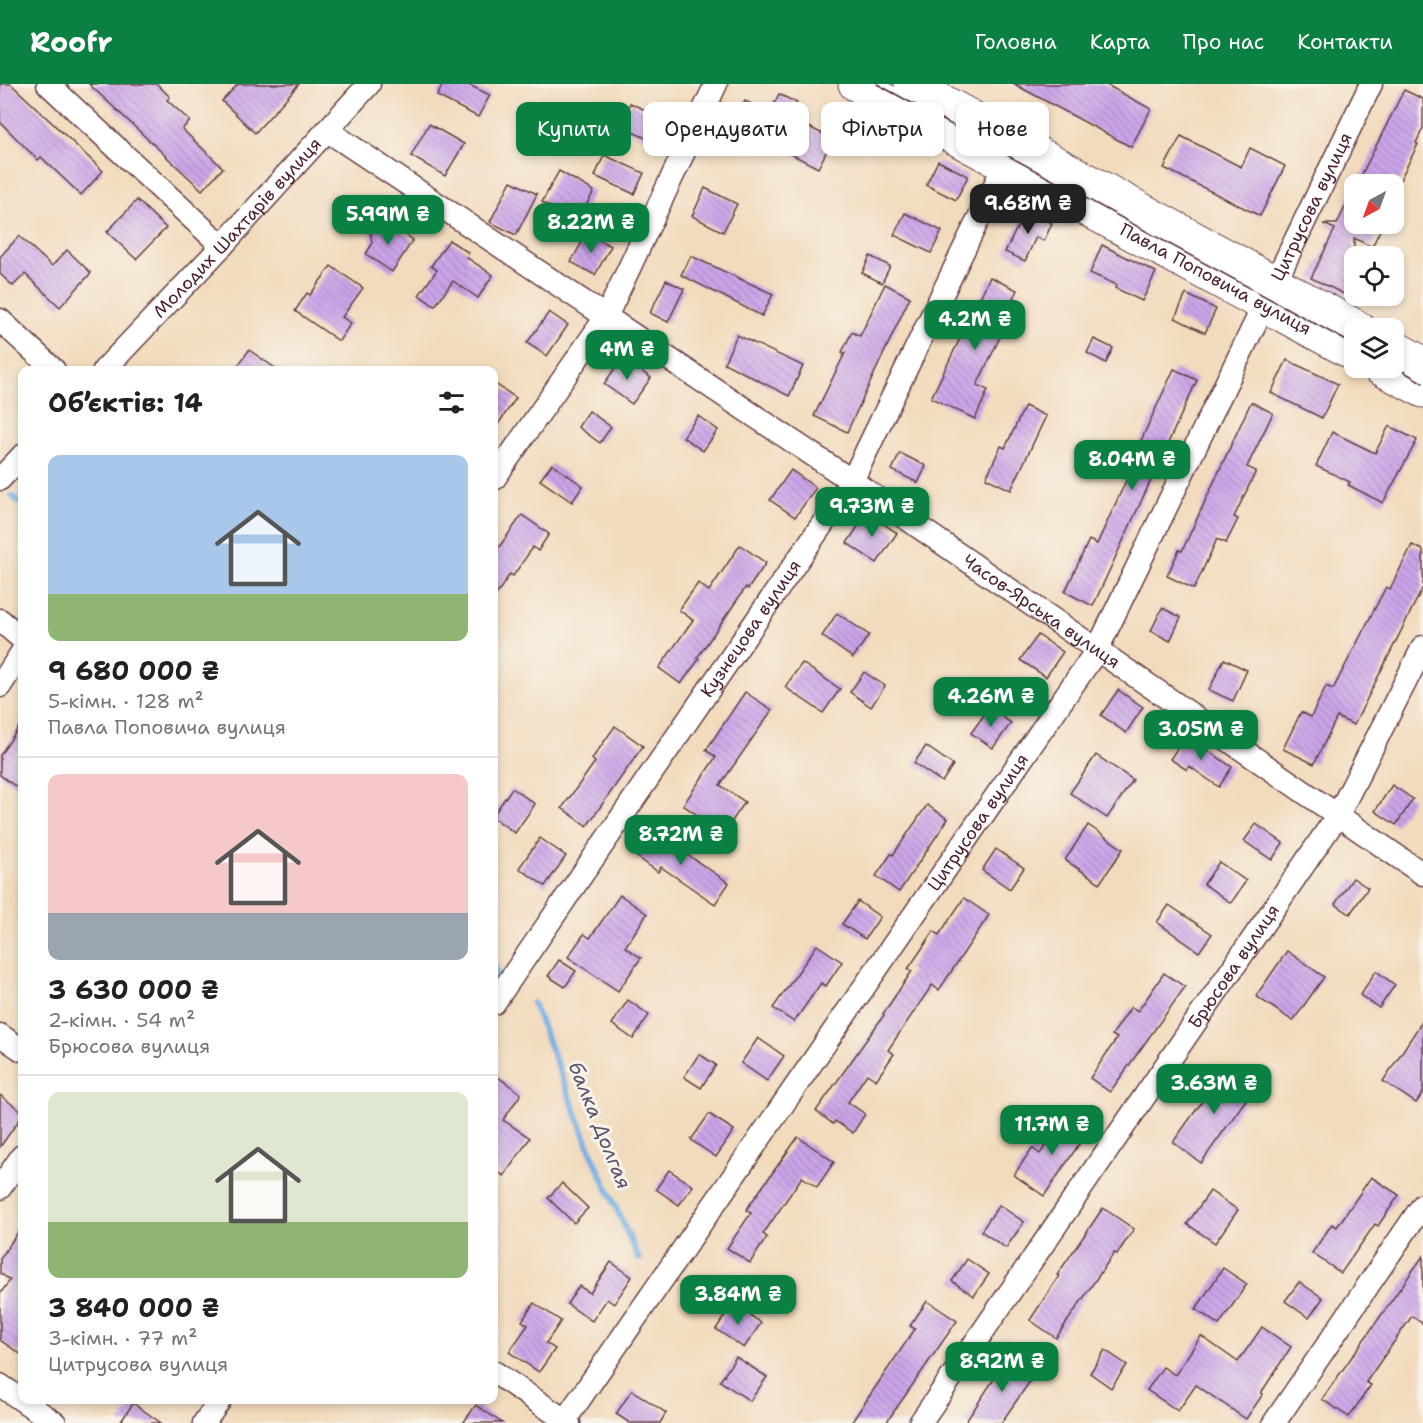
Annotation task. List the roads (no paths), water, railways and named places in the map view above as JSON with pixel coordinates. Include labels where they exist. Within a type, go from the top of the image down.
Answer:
[{"type":"main road","name":"Павла Поповича вулиця","points":[[855,84],[1004,166],[1269,294],[1344,322]]},
{"type":"main road","name":"Павла Поповича вулиця","points":[[911,84],[1269,294],[1344,347]]},
{"type":"main road","points":[[1404,353],[1423,363]]},
{"type":"main road","points":[[1398,378],[1423,391]]},
{"type":"street","points":[[48,84],[222,246]]},
{"type":"street","name":"Молодих Шахтарів вулиця","points":[[108,366],[222,246],[369,84]]},
{"type":"street","points":[[498,473],[606,317],[716,84]]},
{"type":"street","name":"Цитрусова вулиця","points":[[566,1422],[1097,650],[1371,84]]},
{"type":"street","name":"Часов-Ярська вулиця","points":[[327,131],[852,481],[1423,874]]},
{"type":"street","name":"Кузнецова вулиця","points":[[498,997],[852,481],[1004,166]]},
{"type":"street","points":[[0,320],[50,366]]},
{"type":"street","points":[[0,479],[18,460]]},
{"type":"street","points":[[0,620],[18,636]]},
{"type":"street","name":"Брюсова вулиця","points":[[920,1423],[1338,816],[1423,647]]},
{"type":"street","points":[[0,686],[18,658]]},
{"type":"street","points":[[0,1035],[18,1047]]},
{"type":"street","points":[[0,1188],[18,1162]]},
{"type":"street","points":[[1274,1423],[1423,1206]]},
{"type":"street","points":[[498,1375],[566,1422]]},
{"type":"street","points":[[0,1385],[18,1397]]},
{"type":"street","points":[[28,1404],[55,1423]]},
{"type":"street","points":[[204,1423],[217,1404]]},
{"type":"waterway","points":[[12,496],[18,501]]},
{"type":"waterway","points":[[498,974],[500,979]]},
{"type":"waterway","name":"балка Долгая","points":[[533,1003],[592,1154],[639,1259]]},
{"type":"tram line","points":[[877,84],[1344,340]]},
{"type":"tram line","points":[[1404,372],[1423,383]]}]
